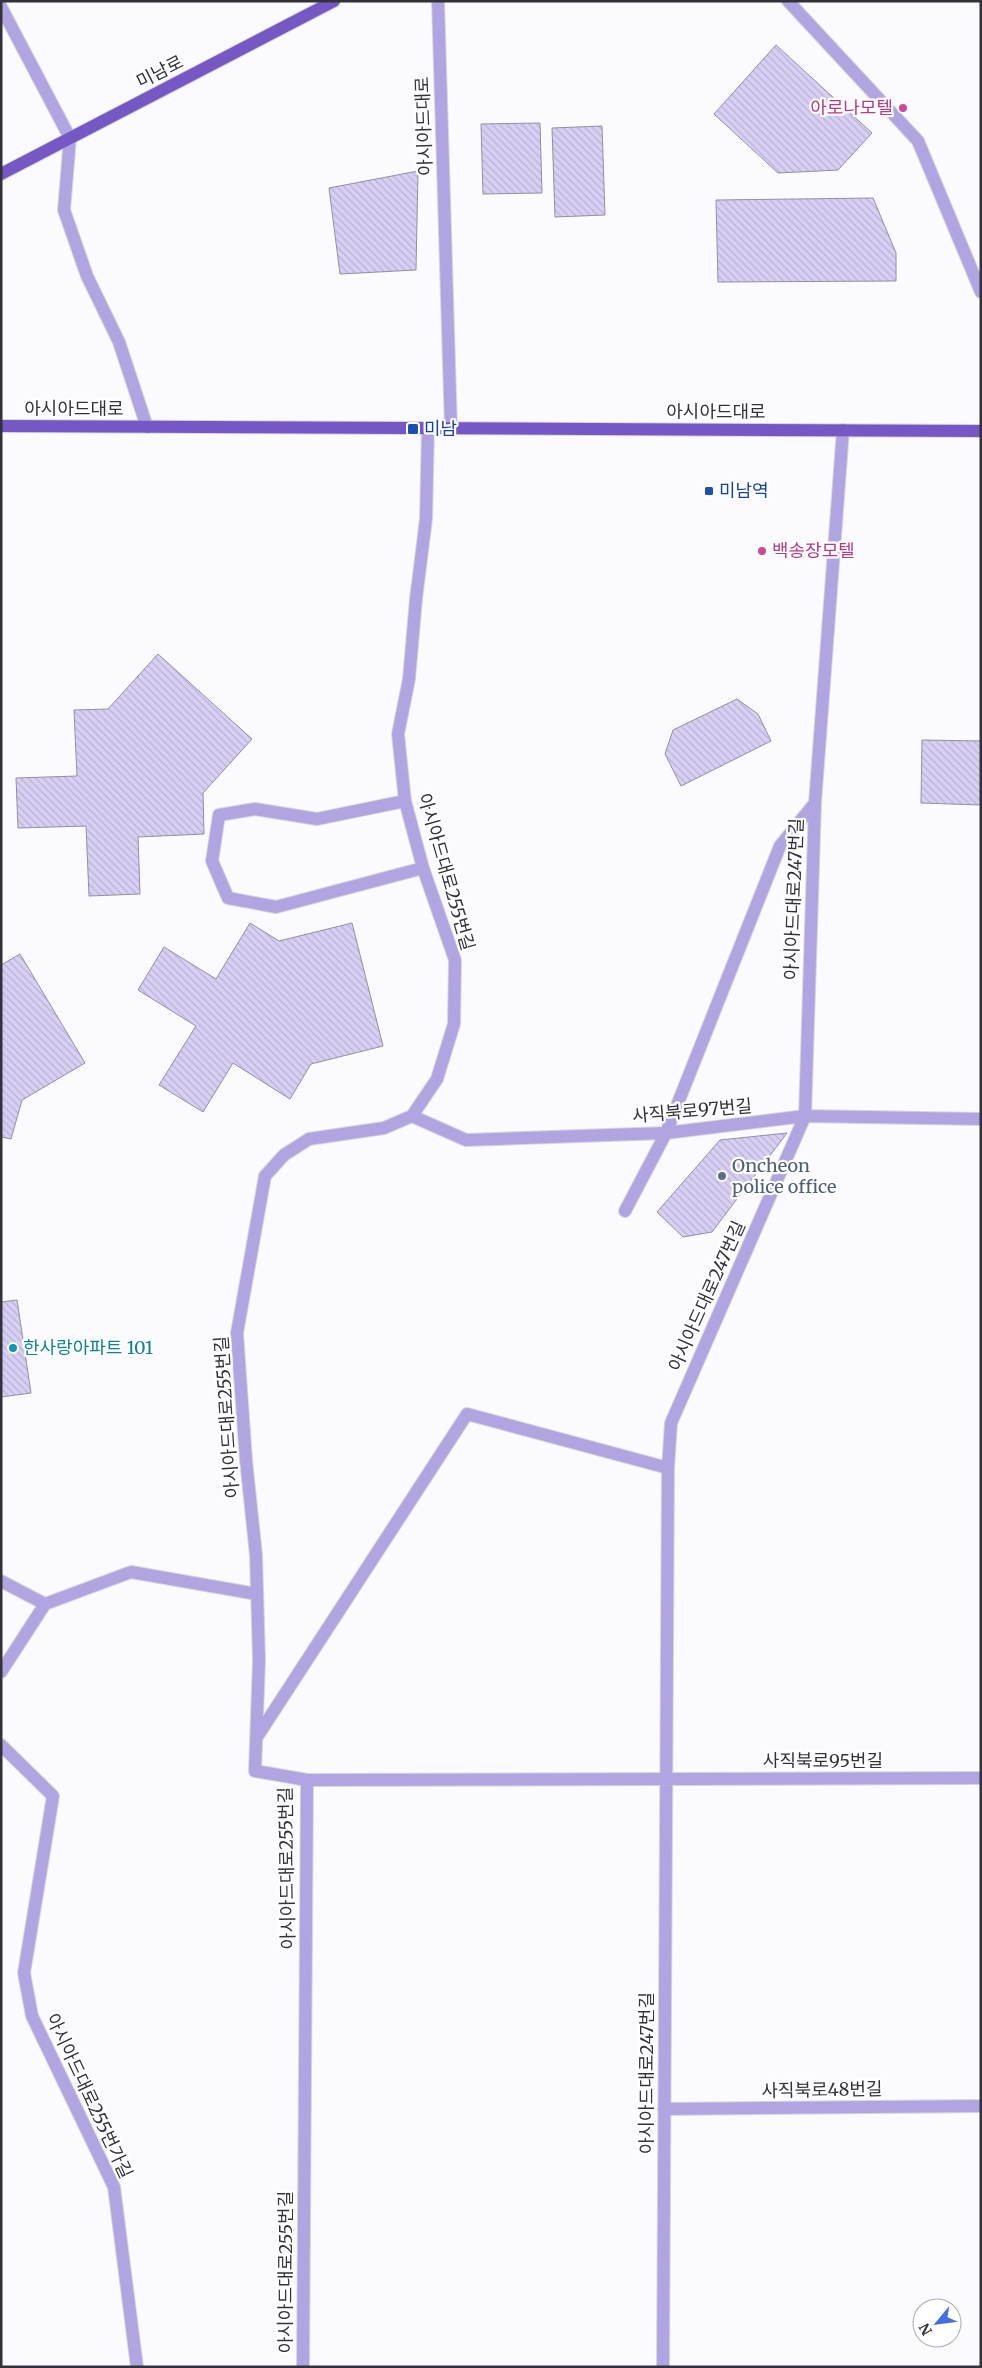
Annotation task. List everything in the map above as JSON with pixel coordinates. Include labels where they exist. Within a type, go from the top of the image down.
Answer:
[{"type":"main road","name":"미남로","points":[[1,174],[334,1]]},
{"type":"main road","name":"아시아드대로","points":[[1,426],[981,431]]},
{"type":"street","name":"아시아드대로","points":[[438,1],[451,429]]},
{"type":"street","points":[[788,1],[918,141],[981,292]]},
{"type":"street","points":[[1,6],[70,138]]},
{"type":"street","name":"아시아드대로","points":[[70,138],[64,210],[87,276],[119,342],[147,427]]},
{"type":"street","name":"아시아드대로255번길","points":[[303,2367],[307,1780],[256,1771],[256,1555],[246,1460],[237,1333],[265,1176],[284,1155],[309,1139],[384,1128],[412,1116],[437,1079],[454,1024],[455,960],[423,868],[405,801],[398,734],[409,679],[426,519],[428,428]]},
{"type":"street","name":"아시아드대로247번길","points":[[663,2367],[668,1468],[671,1423],[805,1116],[815,802],[843,430]]},
{"type":"street","points":[[405,801],[317,819],[255,809],[219,815],[212,861],[228,898],[276,908],[423,868]]},
{"type":"street","name":"아시아드대로247번길","points":[[625,1211],[666,1133],[780,846],[815,802]]},
{"type":"street","name":"사직북로97번길","points":[[412,1116],[466,1140],[666,1133],[805,1116],[981,1118]]},
{"type":"street","points":[[257,1737],[467,1414],[668,1468]]},
{"type":"street","points":[[1,1672],[45,1604],[131,1572],[257,1594]]},
{"type":"street","points":[[1,1581],[45,1604]]},
{"type":"street","name":"아시아드대로255번가길","points":[[1,1745],[53,1796],[24,1973],[32,2016],[114,2187],[137,2367]]},
{"type":"street","name":"사직북로95번길","points":[[666,1779],[981,1778]]},
{"type":"street","points":[[307,1780],[666,1779]]},
{"type":"street","name":"사직북로48번길","points":[[664,2109],[981,2106]]},
{"type":"building","points":[[776,45],[872,133],[838,170],[778,173],[714,114]]},
{"type":"building","points":[[540,123],[542,193],[483,194],[481,124]]},
{"type":"building","points":[[602,126],[605,215],[555,217],[552,128]]},
{"type":"building","points":[[418,171],[416,270],[340,274],[329,188]]},
{"type":"building","points":[[873,198],[896,253],[896,281],[718,282],[716,200]]},
{"type":"building","points":[[158,654],[252,739],[203,793],[204,834],[138,837],[140,894],[89,896],[86,826],[18,828],[16,778],[77,776],[74,710],[108,709]]},
{"type":"building","points":[[737,699],[758,714],[771,741],[681,786],[665,754],[673,730]]},
{"type":"building","points":[[922,740],[981,741],[981,805],[921,803]]},
{"type":"building","points":[[250,923],[279,941],[352,923],[383,1046],[311,1064],[290,1099],[233,1063],[203,1112],[159,1085],[196,1026],[138,990],[164,947],[216,979]]},
{"type":"building","points":[[20,954],[85,1063],[22,1100],[11,1139],[1,1137],[1,965]]},
{"type":"building","name":"Oncheon police office","points":[[787,1133],[712,1232],[683,1237],[657,1212],[720,1140]]},
{"type":"building","name":"한사랑아파트 101","points":[[17,1300],[31,1393],[1,1397],[1,1302]]},
{"type":"place","name":"아로나모텔","points":[[903,108]]},
{"type":"place","name":"미남","points":[[413,429]]},
{"type":"place","name":"미남역","points":[[709,491]]},
{"type":"place","name":"백송장모텔","points":[[762,551]]},
{"type":"place","name":"Oncheon police office","points":[[722,1176]]},
{"type":"place","name":"한사랑아파트 101","points":[[13,1348]]}]
